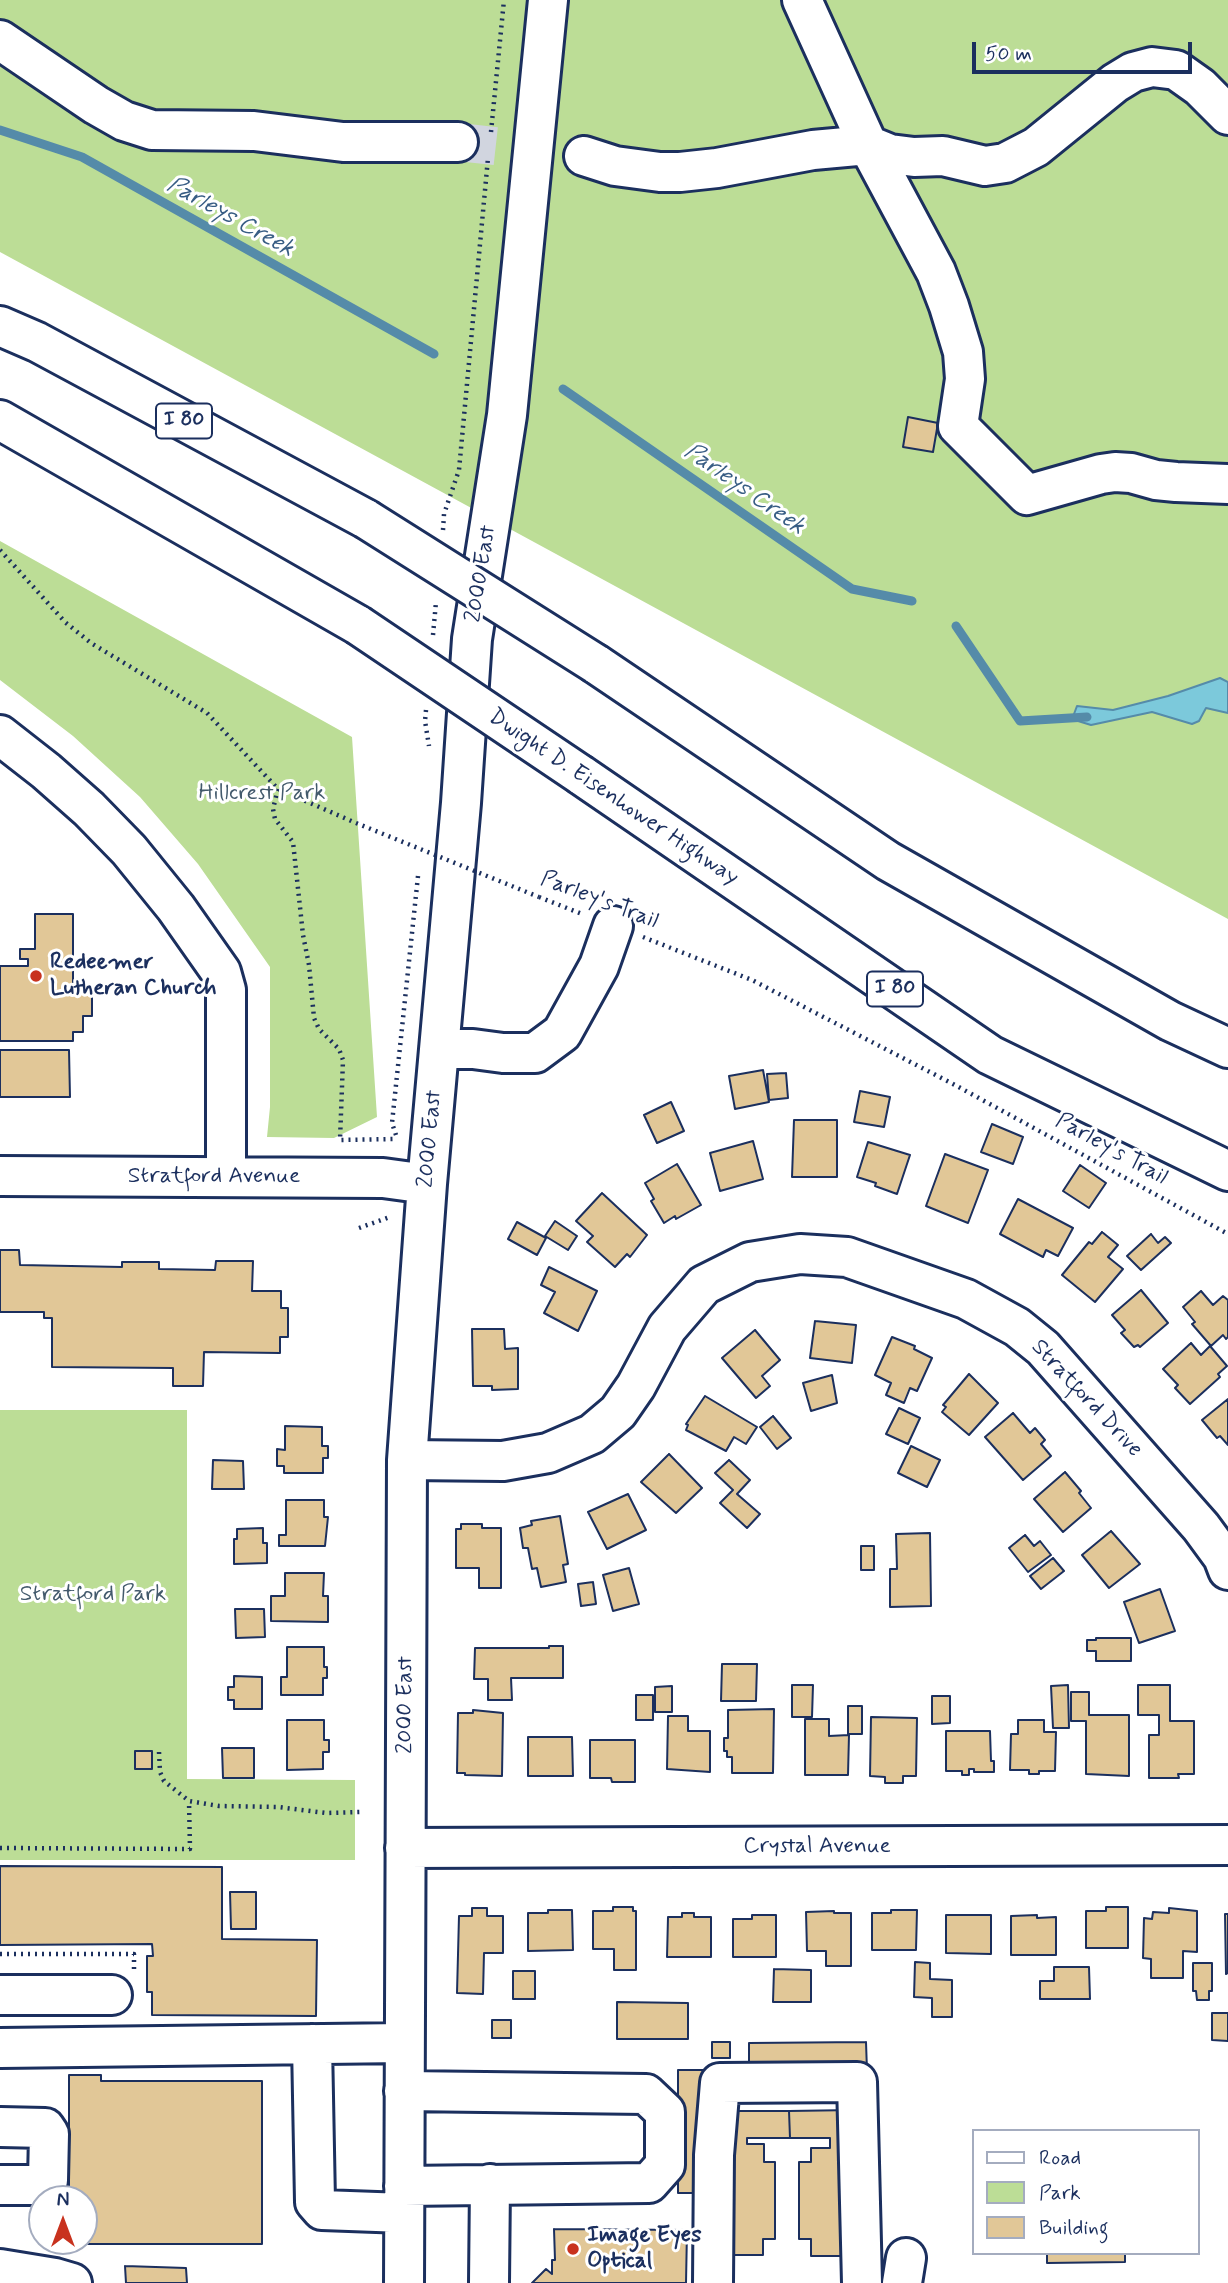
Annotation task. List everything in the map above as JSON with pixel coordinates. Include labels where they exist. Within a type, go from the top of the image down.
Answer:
[{"type":"main road","name":"2000 East","points":[[404,2283],[407,1460],[427,1184],[461,803],[471,639],[507,415],[548,0]]},
{"type":"main road","points":[[802,0],[868,145],[936,272],[963,352],[965,379],[958,426],[1027,495],[1115,472],[1131,472],[1156,480],[1228,484]]},
{"type":"main road","points":[[0,40],[96,105],[124,121],[152,130],[254,131],[343,142],[458,142]]},
{"type":"main road","points":[[584,156],[615,166],[680,172],[813,150],[868,145],[890,154],[943,156],[985,166],[1005,163],[1035,147],[1115,83],[1133,72],[1152,66],[1176,70],[1200,87],[1228,115]]},
{"type":"main road","name":"I 80","points":[[0,326],[49,349],[366,519],[596,664],[888,861],[1170,1021],[1228,1048]]},
{"type":"main road","name":"Dwight D. Eisenhower Highway","points":[[0,420],[358,625],[990,1055],[1228,1171]]},
{"type":"main road","points":[[0,735],[55,778],[129,850],[176,908],[220,972],[226,990],[226,1177]]},
{"type":"main road","points":[[439,1049],[535,1053],[562,1033],[599,966],[613,926]]},
{"type":"main road","name":"Stratford Avenue","points":[[0,1176],[383,1178],[427,1184]]},
{"type":"main road","name":"Stratford Drive","points":[[407,1460],[503,1461],[548,1453],[592,1434],[618,1412],[636,1386],[667,1328],[704,1285],[750,1262],[800,1254],[847,1257],[967,1299],[1017,1327],[1043,1348],[1201,1527],[1223,1557],[1228,1570]]},
{"type":"main road","name":"Crystal Avenue","points":[[405,1848],[1228,1845]]},
{"type":"main road","points":[[0,1995],[113,1996]]},
{"type":"main road","points":[[0,2048],[404,2043]]},
{"type":"main road","points":[[312,2044],[315,2202],[322,2210],[491,2184],[649,2183],[665,2165],[665,2112],[646,2094],[404,2091]]},
{"type":"main road","points":[[713,2283],[714,2155],[720,2083],[857,2082],[862,2283]]},
{"type":"main road","points":[[0,2127],[45,2128],[49,2134],[48,2180],[44,2185],[0,2185]]},
{"type":"main road","points":[[489,2283],[491,2184]]},
{"type":"main road","points":[[0,2269],[55,2277],[72,2283]]},
{"type":"path","name":"Parley's Trail","points":[[0,550],[65,622],[91,643],[207,713],[278,789],[539,897],[752,980],[955,1085],[1228,1234]]},
{"type":"path","points":[[278,789],[272,809],[275,820],[293,842],[314,1018],[318,1029],[339,1049],[343,1060],[340,1140],[397,1139]]},
{"type":"path","points":[[359,1228],[390,1219]]},
{"type":"path","points":[[159,1752],[160,1772],[164,1781],[189,1801],[219,1806],[278,1807],[326,1813],[361,1812]]},
{"type":"path","points":[[0,1848],[190,1849],[189,1801]]},
{"type":"green space","points":[[0,0],[1228,0],[1228,919],[0,252]]},
{"type":"green space","name":"Hillcrest Park","points":[[0,541],[352,737],[377,1117],[334,1138],[267,1137],[270,1107],[270,967],[198,864],[140,797],[73,736],[0,680]]},
{"type":"green space","name":"Stratford Park","points":[[0,1410],[187,1410],[187,1779],[355,1780],[355,1860],[0,1860]]},
{"type":"water","points":[[1220,678],[1228,682],[1228,713],[1206,708],[1199,721],[1192,724],[1152,712],[1091,725],[1078,721],[1074,714],[1077,706],[1113,710],[1168,696]]},
{"type":"building","points":[[908,417],[938,423],[933,452],[903,447]]},
{"type":"building","name":"Redeemer Lutheran Church","points":[[35,914],[73,914],[73,986],[92,986],[92,1016],[83,1016],[83,1032],[73,1032],[73,1041],[0,1041],[0,966],[28,966],[28,959],[20,959],[20,949],[35,949]]},
{"type":"building","points":[[0,1050],[69,1050],[70,1097],[0,1097]]},
{"type":"building","points":[[763,1070],[769,1102],[735,1109],[729,1076]]},
{"type":"building","points":[[786,1073],[788,1098],[769,1100],[767,1074]]},
{"type":"building","points":[[860,1091],[890,1097],[884,1127],[854,1122]]},
{"type":"building","points":[[671,1102],[684,1131],[657,1143],[644,1115]]},
{"type":"building","points":[[794,1120],[837,1120],[837,1177],[792,1177]]},
{"type":"building","points":[[992,1124],[1023,1137],[1013,1164],[981,1152]]},
{"type":"building","points":[[753,1141],[763,1179],[720,1191],[710,1153]]},
{"type":"building","points":[[868,1142],[910,1155],[897,1194],[857,1177]]},
{"type":"building","points":[[945,1154],[988,1170],[968,1223],[926,1206]]},
{"type":"building","points":[[677,1164],[701,1205],[664,1223],[651,1201],[654,1199],[645,1183]]},
{"type":"building","points":[[1080,1165],[1106,1183],[1089,1208],[1063,1191]]},
{"type":"building","points":[[602,1193],[647,1235],[630,1257],[627,1254],[615,1267],[587,1242],[593,1236],[576,1221]]},
{"type":"building","points":[[1018,1199],[1073,1228],[1058,1256],[1046,1250],[1043,1257],[1000,1234]]},
{"type":"building","points":[[555,1221],[577,1236],[568,1250],[545,1236]]},
{"type":"building","points":[[517,1222],[546,1238],[537,1255],[508,1239]]},
{"type":"building","points":[[1102,1232],[1118,1245],[1108,1257],[1123,1269],[1095,1302],[1062,1275],[1089,1242],[1092,1244]]},
{"type":"building","points":[[1151,1234],[1158,1243],[1165,1237],[1171,1243],[1141,1270],[1127,1256]]},
{"type":"building","points":[[0,1250],[19,1250],[20,1265],[122,1267],[122,1262],[159,1262],[159,1269],[215,1270],[216,1261],[253,1261],[252,1291],[281,1291],[281,1308],[288,1308],[288,1337],[280,1337],[280,1353],[204,1352],[203,1386],[173,1386],[173,1368],[52,1367],[52,1318],[44,1318],[44,1312],[0,1312]]},
{"type":"building","points":[[549,1267],[597,1291],[578,1331],[544,1313],[555,1292],[541,1285]]},
{"type":"building","points":[[1141,1290],[1168,1323],[1140,1347],[1134,1347],[1121,1333],[1125,1330],[1112,1315]]},
{"type":"building","points":[[1201,1291],[1213,1305],[1223,1296],[1228,1300],[1228,1337],[1226,1339],[1223,1335],[1211,1346],[1192,1324],[1195,1322],[1183,1307]]},
{"type":"building","points":[[815,1321],[856,1325],[852,1363],[810,1358]]},
{"type":"building","points":[[472,1329],[504,1329],[505,1349],[518,1348],[518,1389],[492,1390],[492,1386],[473,1386]]},
{"type":"building","points":[[755,1330],[780,1360],[762,1376],[770,1386],[756,1398],[722,1358]]},
{"type":"building","points":[[892,1337],[915,1346],[914,1349],[932,1358],[917,1391],[910,1388],[904,1403],[886,1395],[891,1383],[875,1375]]},
{"type":"building","points":[[1191,1343],[1201,1355],[1210,1346],[1227,1366],[1218,1374],[1220,1377],[1190,1404],[1175,1388],[1178,1385],[1163,1369]]},
{"type":"building","points":[[969,1374],[998,1403],[969,1435],[942,1412],[946,1407],[943,1405]]},
{"type":"building","points":[[832,1375],[837,1403],[811,1411],[803,1383]]},
{"type":"building","points":[[705,1396],[757,1427],[746,1444],[734,1437],[726,1451],[686,1430],[686,1424]]},
{"type":"building","points":[[1228,1399],[1228,1445],[1220,1436],[1217,1438],[1202,1420]]},
{"type":"building","points":[[899,1408],[920,1418],[908,1444],[886,1434]]},
{"type":"building","points":[[1013,1413],[1030,1433],[1035,1428],[1045,1440],[1041,1444],[1051,1456],[1023,1480],[985,1437]]},
{"type":"building","points":[[773,1416],[791,1438],[777,1449],[760,1427]]},
{"type":"building","points":[[285,1426],[322,1427],[322,1446],[328,1446],[328,1458],[323,1458],[323,1473],[284,1473],[284,1466],[277,1466],[277,1449],[285,1450]]},
{"type":"building","points":[[911,1446],[940,1460],[927,1487],[898,1473]]},
{"type":"building","points":[[669,1454],[702,1488],[676,1513],[641,1482]]},
{"type":"building","points":[[213,1460],[243,1461],[244,1489],[212,1489]]},
{"type":"building","points":[[729,1460],[750,1480],[737,1494],[760,1514],[747,1528],[720,1503],[733,1490],[715,1473]]},
{"type":"building","points":[[1065,1472],[1091,1508],[1063,1532],[1034,1499]]},
{"type":"building","points":[[628,1494],[646,1530],[607,1549],[588,1512]]},
{"type":"building","points":[[286,1500],[324,1500],[324,1517],[328,1517],[325,1546],[279,1546],[279,1535],[286,1535]]},
{"type":"building","points":[[560,1516],[568,1564],[563,1565],[566,1582],[541,1587],[537,1568],[532,1569],[528,1548],[523,1548],[520,1528],[532,1525],[531,1521]]},
{"type":"building","points":[[461,1524],[501,1528],[501,1588],[479,1588],[479,1568],[456,1568],[456,1529],[461,1529]]},
{"type":"building","points":[[263,1528],[263,1543],[267,1543],[267,1563],[234,1564],[234,1539],[237,1539],[237,1529]]},
{"type":"building","points":[[1111,1531],[1140,1564],[1109,1588],[1082,1555]]},
{"type":"building","points":[[930,1533],[931,1606],[890,1607],[890,1569],[897,1569],[896,1534]]},
{"type":"building","points":[[1025,1535],[1034,1546],[1040,1541],[1051,1555],[1028,1572],[1009,1548]]},
{"type":"building","points":[[861,1546],[874,1546],[874,1570],[861,1570]]},
{"type":"building","points":[[1053,1558],[1064,1571],[1041,1589],[1030,1576]]},
{"type":"building","points":[[629,1568],[639,1604],[613,1611],[603,1575]]},
{"type":"building","points":[[285,1573],[324,1573],[323,1596],[328,1596],[328,1622],[271,1621],[271,1596],[285,1596]]},
{"type":"building","points":[[593,1582],[596,1604],[581,1606],[578,1584]]},
{"type":"building","points":[[1160,1589],[1175,1631],[1139,1643],[1124,1602]]},
{"type":"building","points":[[235,1609],[264,1609],[265,1637],[236,1638]]},
{"type":"building","points":[[1131,1638],[1131,1661],[1096,1661],[1096,1651],[1087,1651],[1087,1640]]},
{"type":"building","points":[[563,1646],[563,1678],[511,1678],[512,1700],[488,1700],[488,1679],[474,1679],[475,1648]]},
{"type":"building","points":[[287,1647],[324,1647],[327,1678],[323,1678],[323,1695],[281,1695],[281,1677],[287,1677]]},
{"type":"building","points":[[722,1664],[757,1664],[756,1701],[721,1701]]},
{"type":"building","points":[[234,1676],[262,1677],[262,1709],[234,1709],[234,1700],[228,1700],[228,1687],[234,1687]]},
{"type":"building","points":[[792,1685],[813,1685],[812,1717],[792,1717]]},
{"type":"building","points":[[1068,1685],[1069,1728],[1053,1728],[1051,1686]]},
{"type":"building","points":[[1138,1685],[1170,1685],[1170,1721],[1194,1721],[1194,1774],[1178,1774],[1179,1778],[1149,1778],[1149,1735],[1159,1735],[1159,1715],[1138,1715]]},
{"type":"building","points":[[672,1686],[672,1712],[655,1712],[655,1687]]},
{"type":"building","points":[[1071,1692],[1089,1692],[1089,1715],[1129,1715],[1129,1776],[1086,1774],[1086,1721],[1071,1721]]},
{"type":"building","points":[[636,1695],[653,1695],[653,1720],[636,1720]]},
{"type":"building","points":[[932,1696],[950,1696],[950,1723],[932,1724]]},
{"type":"building","points":[[848,1706],[862,1706],[862,1734],[848,1734]]},
{"type":"building","points":[[774,1709],[773,1773],[732,1773],[732,1757],[727,1757],[727,1751],[724,1751],[724,1738],[728,1738],[728,1710]]},
{"type":"building","points":[[473,1710],[503,1713],[502,1776],[457,1773],[458,1713],[473,1713]]},
{"type":"building","points":[[668,1716],[688,1716],[688,1731],[710,1731],[710,1772],[667,1769]]},
{"type":"building","points":[[871,1717],[917,1718],[916,1776],[903,1776],[903,1783],[885,1783],[885,1777],[870,1776]]},
{"type":"building","points":[[805,1719],[829,1719],[829,1736],[849,1735],[848,1775],[805,1775]]},
{"type":"building","points":[[287,1720],[324,1720],[324,1740],[329,1740],[329,1752],[323,1752],[323,1769],[287,1770]]},
{"type":"building","points":[[1018,1720],[1044,1720],[1044,1732],[1056,1732],[1055,1771],[1029,1774],[1029,1770],[1010,1770],[1011,1734],[1018,1734]]},
{"type":"building","points":[[946,1731],[990,1731],[994,1772],[974,1772],[974,1769],[969,1769],[969,1775],[962,1775],[962,1771],[946,1771]]},
{"type":"building","points":[[528,1737],[572,1737],[573,1776],[528,1776]]},
{"type":"building","points":[[590,1740],[635,1740],[635,1782],[590,1778]]},
{"type":"building","points":[[222,1748],[254,1748],[254,1778],[223,1778]]},
{"type":"building","points":[[135,1751],[152,1751],[152,1769],[135,1769]]},
{"type":"building","points":[[0,1866],[222,1867],[222,1939],[317,1940],[316,2016],[152,2015],[152,1992],[147,1992],[147,1956],[153,1956],[152,1944],[0,1945]]},
{"type":"building","points":[[230,1892],[256,1892],[256,1929],[231,1929]]},
{"type":"building","points":[[613,1907],[633,1907],[633,1911],[636,1911],[636,1970],[614,1970],[614,1949],[593,1949],[593,1911],[613,1911]]},
{"type":"building","points":[[1106,1907],[1128,1907],[1128,1948],[1086,1948],[1086,1911],[1106,1911]]},
{"type":"building","points":[[472,1908],[487,1908],[487,1916],[503,1916],[503,1953],[484,1953],[483,1994],[457,1993],[459,1916],[472,1916]]},
{"type":"building","points":[[1169,1908],[1197,1911],[1197,1952],[1183,1951],[1183,1978],[1151,1978],[1151,1959],[1143,1958],[1144,1918],[1152,1919],[1153,1912],[1169,1913]]},
{"type":"building","points":[[548,1910],[572,1910],[573,1950],[528,1951],[528,1913],[548,1913]]},
{"type":"building","points":[[891,1910],[917,1910],[916,1950],[872,1950],[872,1913],[891,1913]]},
{"type":"building","points":[[806,1912],[851,1913],[851,1966],[826,1966],[826,1951],[807,1951]]},
{"type":"building","points":[[682,1913],[694,1913],[694,1917],[711,1917],[711,1957],[667,1957],[668,1917],[682,1917]]},
{"type":"building","points":[[1225,1914],[1228,1914],[1226,1974]]},
{"type":"building","points":[[752,1915],[776,1915],[776,1957],[733,1957],[733,1919],[752,1919]]},
{"type":"building","points":[[946,1915],[991,1915],[991,1954],[946,1953]]},
{"type":"building","points":[[1037,1915],[1037,1918],[1056,1917],[1056,1955],[1011,1955],[1011,1916]]},
{"type":"building","points":[[915,1962],[930,1963],[930,1979],[952,1980],[952,2017],[932,2017],[932,1998],[914,1997]]},
{"type":"building","points":[[1193,1963],[1212,1963],[1212,1991],[1209,1991],[1209,2000],[1197,2000],[1196,1991],[1193,1991]]},
{"type":"building","points":[[1054,1967],[1089,1967],[1090,1999],[1040,1999],[1040,1981],[1054,1981]]},
{"type":"building","points":[[774,1969],[811,1970],[811,2002],[773,2002]]},
{"type":"building","points":[[513,1971],[535,1971],[535,1999],[513,1999]]},
{"type":"building","points":[[617,2002],[688,2003],[688,2039],[617,2039]]},
{"type":"building","points":[[1212,2013],[1228,2013],[1228,2041],[1212,2040]]},
{"type":"building","points":[[492,2020],[511,2020],[511,2038],[492,2038]]},
{"type":"building","points":[[712,2042],[730,2042],[730,2058],[712,2058]]},
{"type":"building","points":[[866,2042],[867,2071],[749,2072],[749,2043]]},
{"type":"building","points":[[678,2070],[705,2070],[705,2193],[678,2193]]},
{"type":"building","points":[[69,2075],[101,2075],[101,2081],[262,2081],[262,2244],[98,2244],[98,2185],[69,2185]]},
{"type":"building","points":[[854,2110],[854,2256],[811,2256],[811,2239],[799,2239],[799,2162],[811,2162],[811,2148],[830,2148],[830,2138],[790,2138],[789,2111]]},
{"type":"building","points":[[725,2111],[789,2111],[790,2138],[747,2138],[747,2144],[764,2144],[764,2162],[775,2162],[775,2239],[763,2239],[763,2255],[721,2255]]},
{"type":"building","points":[[554,2229],[687,2230],[686,2283],[532,2283],[546,2269],[552,2274],[552,2260],[555,2260]]},
{"type":"building","points":[[1047,2255],[1125,2255],[1125,2262],[1047,2263]]},
{"type":"building","points":[[125,2266],[186,2268],[187,2283],[126,2283]]},
{"type":"waterway","name":"Parleys Creek","points":[[0,130],[82,157],[434,354]]},
{"type":"waterway","name":"Parleys Creek","points":[[563,389],[852,589],[912,601]]},
{"type":"waterway","name":"Parleys Creek","points":[[956,626],[1020,721],[1087,717]]},
{"type":"tunnel","points":[[458,142],[584,156]]},
{"type":"place","name":"Redeemer Lutheran Church","points":[[36,976]]},
{"type":"place","name":"Image Eyes Optical","points":[[573,2249]]}]
